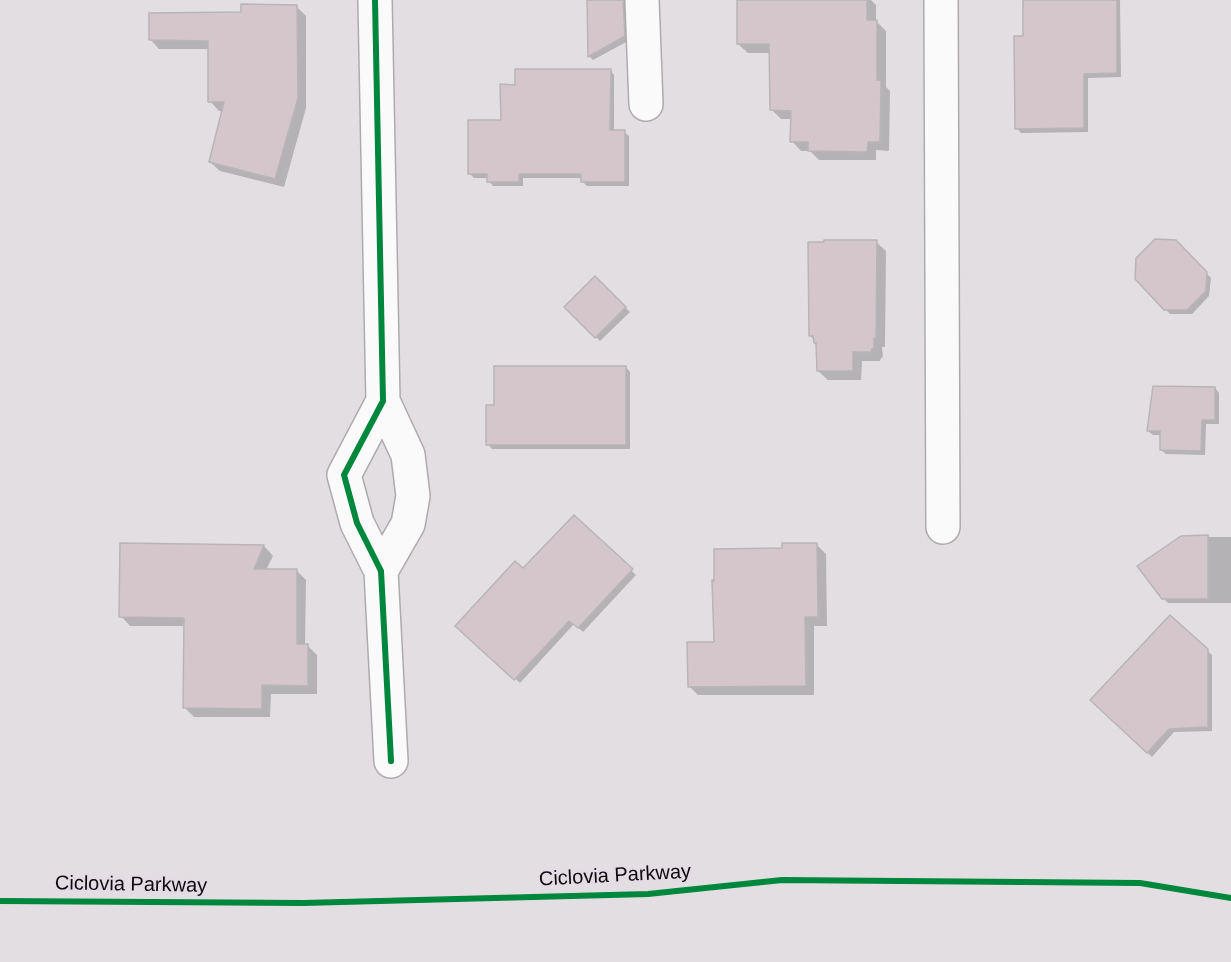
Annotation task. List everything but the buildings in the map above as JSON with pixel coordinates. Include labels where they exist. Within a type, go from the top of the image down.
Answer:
[{"type":"street","points":[[375,0],[383,401],[408,454],[413,496],[408,524],[381,571]]},
{"type":"street","points":[[642,0],[646,104]]},
{"type":"street","points":[[941,0],[943,527]]},
{"type":"street","points":[[383,401],[344,475],[357,523],[381,571],[391,761]]},
{"type":"cycle path","points":[[375,0],[383,401],[344,475],[357,523],[381,571],[391,761]]},
{"type":"cycle path","name":"Ciclovia Parkway","points":[[0,901],[303,903],[648,894],[782,880],[1140,883],[1231,898]]}]
